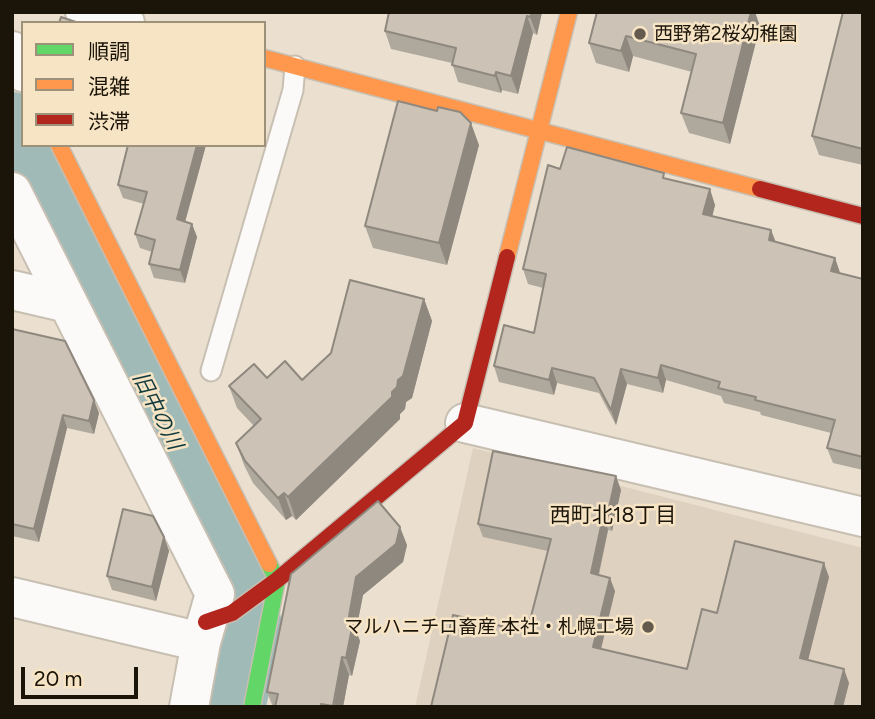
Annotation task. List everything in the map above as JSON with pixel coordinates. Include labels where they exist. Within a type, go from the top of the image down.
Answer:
[{"type":"street","points":[[85,12],[118,21]]},
{"type":"street","points":[[12,597],[213,626],[276,580],[465,423],[569,12]]},
{"type":"street","points":[[12,51],[21,68]]},
{"type":"street","points":[[266,59],[863,216]]},
{"type":"street","points":[[60,147],[276,580],[252,707]]},
{"type":"street","points":[[12,192],[215,594],[213,626],[189,707]]},
{"type":"street","points":[[12,290],[68,303]]},
{"type":"street","points":[[465,423],[863,517]]},
{"type":"lane","points":[[211,371],[293,90],[295,66]]},
{"type":"shaded area","name":"マルハニチロ畜産 本社・札幌工場","points":[[473,448],[863,548],[863,707],[415,707]]},
{"type":"building","points":[[389,12],[532,12],[530,17],[527,16],[511,76],[496,72],[495,76],[452,65],[456,48],[385,31]]},
{"type":"building","points":[[597,12],[751,12],[723,123],[681,113],[696,54],[626,36],[621,51],[589,43]]},
{"type":"building","points":[[843,12],[863,12],[863,149],[812,136]]},
{"type":"building","points":[[398,101],[437,111],[438,107],[460,112],[471,123],[439,243],[365,226]]},
{"type":"building","points":[[128,147],[196,147],[177,219],[192,224],[180,270],[149,264],[155,240],[135,234],[147,192],[118,185]]},
{"type":"building","points":[[567,147],[664,173],[663,178],[710,189],[703,214],[771,230],[769,240],[835,258],[831,271],[863,279],[863,457],[827,448],[835,420],[755,400],[756,397],[718,388],[720,382],[661,365],[658,378],[621,369],[611,410],[594,378],[552,368],[549,380],[494,366],[504,325],[534,333],[546,274],[523,269],[548,165],[560,169]]},
{"type":"building","points":[[350,280],[424,299],[403,376],[398,380],[392,397],[288,497],[284,493],[278,498],[245,461],[236,443],[261,419],[229,386],[254,364],[267,378],[285,361],[302,380],[331,353]]},
{"type":"building","points":[[12,329],[65,341],[94,400],[89,421],[63,415],[34,529],[12,524]]},
{"type":"building","points":[[493,451],[616,476],[607,517],[603,517],[591,573],[610,578],[593,647],[687,669],[702,609],[717,613],[735,541],[824,563],[800,658],[844,669],[835,704],[848,707],[431,707],[453,615],[527,632],[551,539],[478,524]]},
{"type":"building","points":[[378,501],[400,527],[396,544],[356,577],[348,622],[353,623],[346,658],[342,657],[333,706],[321,704],[321,707],[275,707],[278,694],[267,692],[291,574]]},
{"type":"building","points":[[123,509],[153,516],[164,537],[152,587],[107,576]]},
{"type":"waterway","name":"旧中の川","points":[[12,127],[21,145]]},
{"type":"waterway","name":"旧中の川","points":[[22,147],[87,280],[234,561],[248,631],[230,707]]},
{"type":"traffic: fast","points":[[252,707],[277,580],[269,564]]},
{"type":"traffic: slow","points":[[507,257],[569,12]]},
{"type":"traffic: slow","points":[[266,59],[760,189]]},
{"type":"traffic: slow","points":[[60,147],[269,564]]},
{"type":"traffic: jam","points":[[760,189],[863,216]]},
{"type":"traffic: jam","points":[[206,622],[232,613],[277,580],[465,423],[507,257]]},
{"type":"place","name":"西野第2桜幼稚園","points":[[640,34]]},
{"type":"place","name":"マルハニチロ畜産 本社・札幌工場","points":[[648,627]]},
{"type":"district","name":"西町北18丁目","points":[[613,516]]}]
